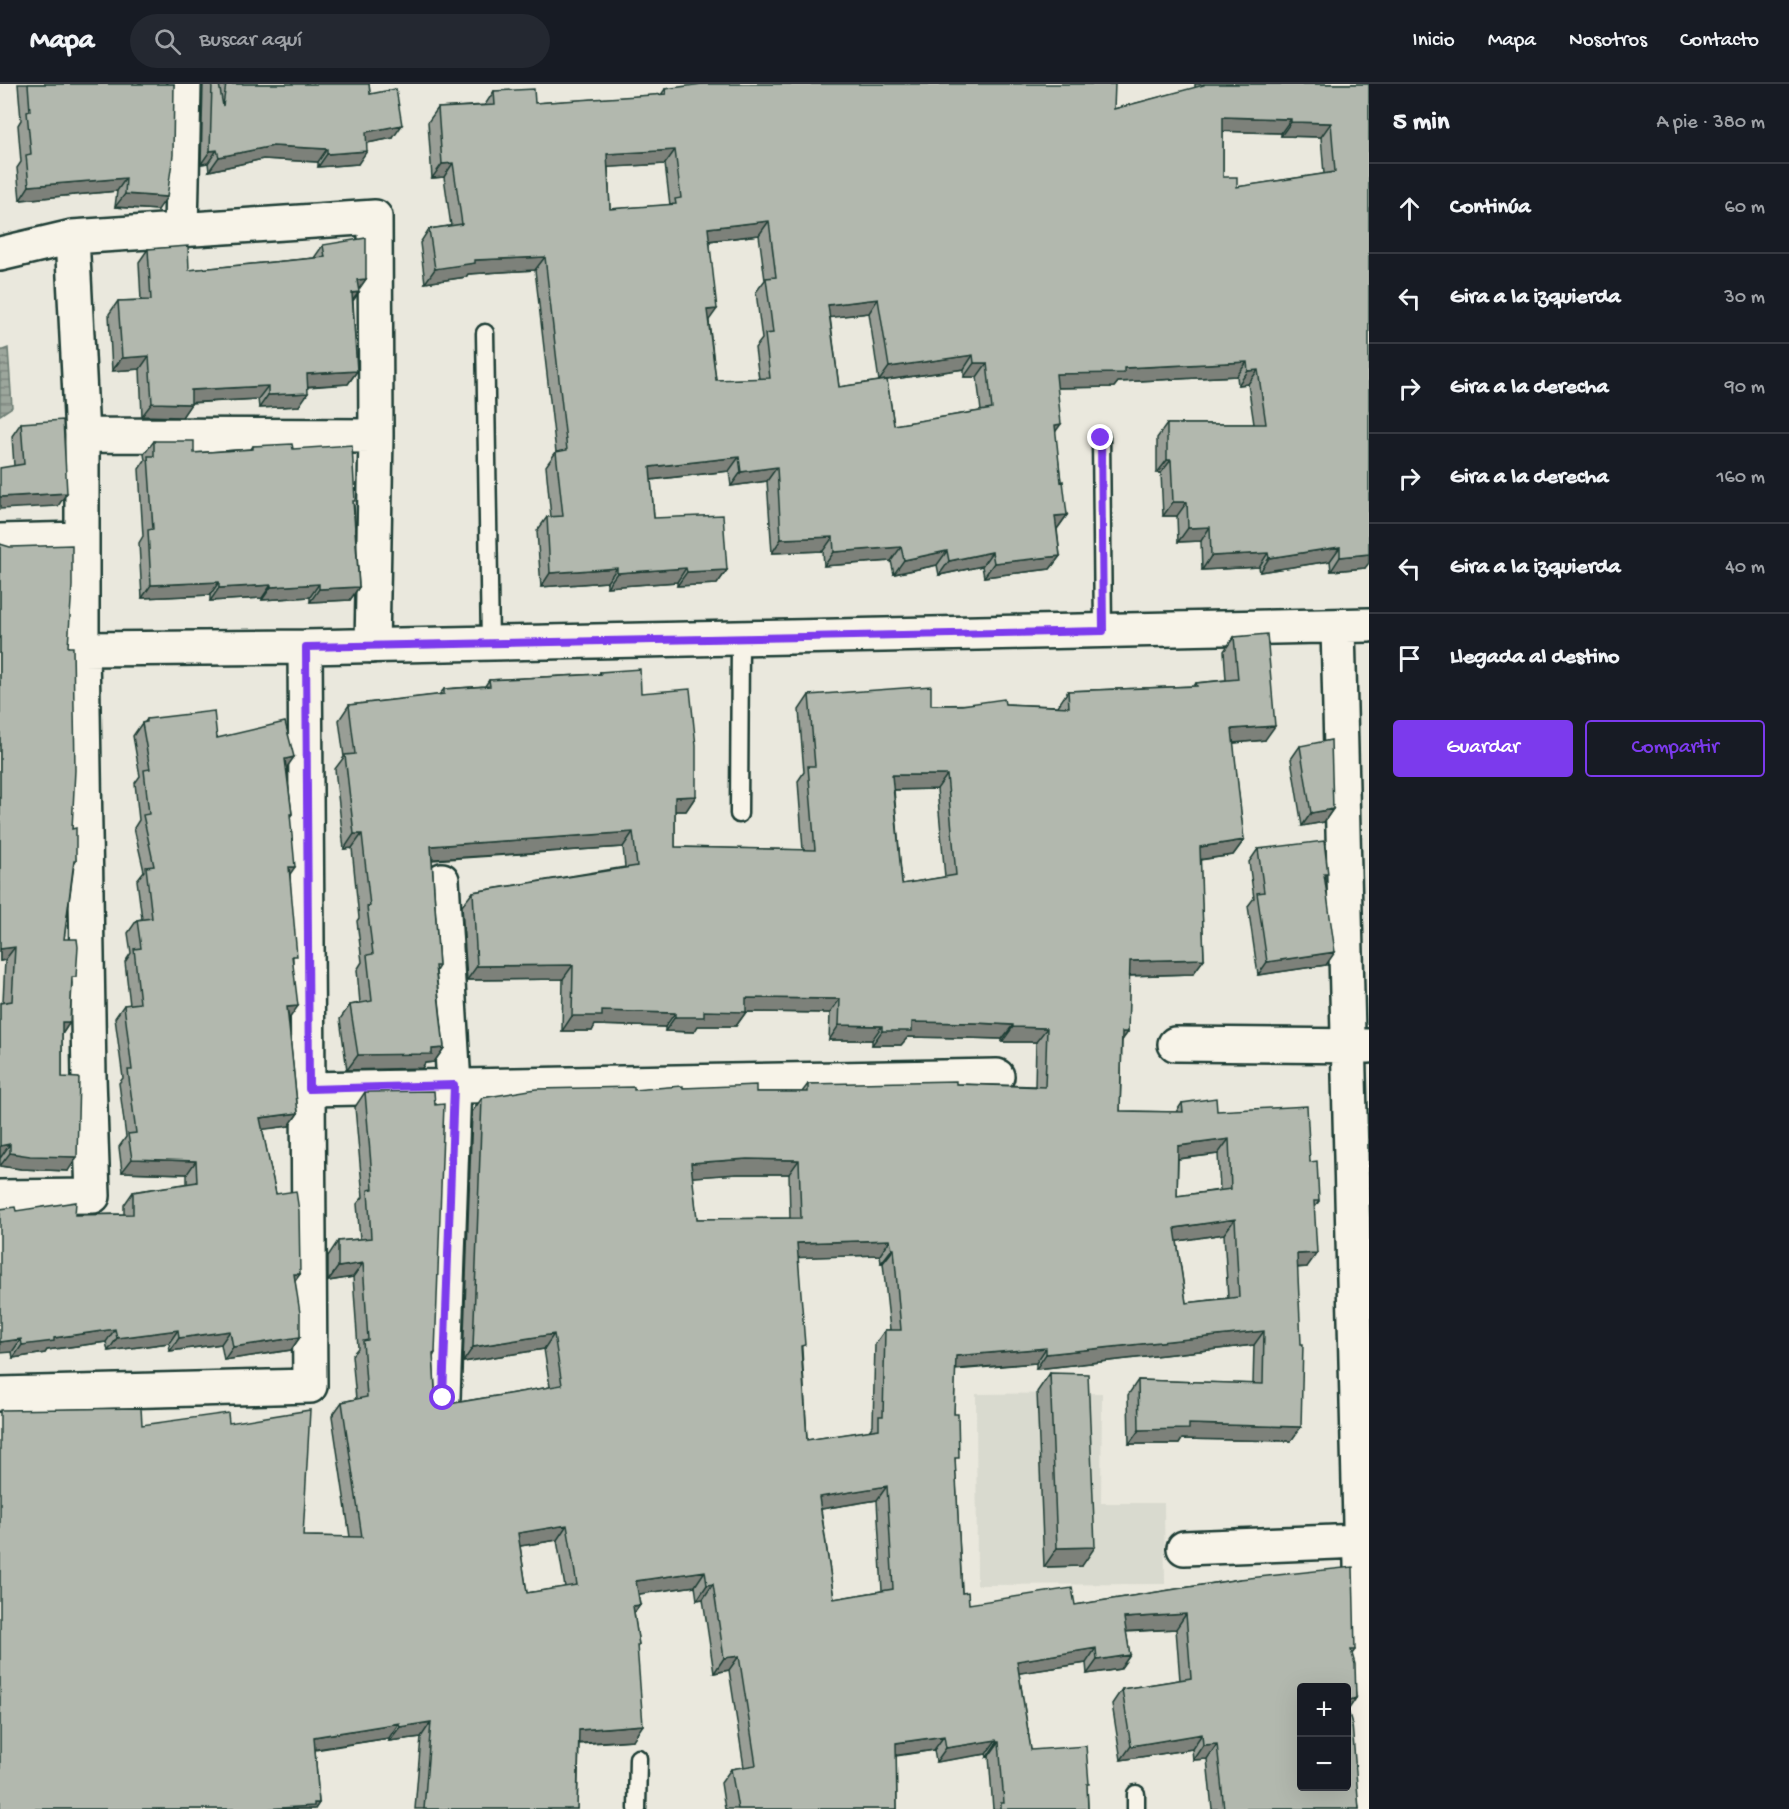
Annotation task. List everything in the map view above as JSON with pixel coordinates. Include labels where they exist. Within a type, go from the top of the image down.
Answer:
[{"type":"street","points":[[181,230],[184,84]]},
{"type":"street","points":[[0,254],[72,237],[375,218],[376,436],[372,646]]},
{"type":"street","points":[[0,1197],[93,1196],[82,649],[82,435],[72,237]]},
{"type":"street","points":[[82,435],[376,436]]},
{"type":"street","points":[[0,541],[82,539]]},
{"type":"street","points":[[82,649],[372,646],[1353,626],[1364,1461],[1361,1541],[1367,1809]]},
{"type":"street","points":[[0,1394],[310,1386],[306,647]]},
{"type":"street","points":[[442,880],[454,1085],[443,1398]]},
{"type":"street","points":[[1175,1044],[1358,1046]]},
{"type":"street","points":[[309,1089],[998,1076]]},
{"type":"street","points":[[1184,1548],[1361,1541]]},
{"type":"lane","points":[[484,333],[490,643]]},
{"type":"lane","points":[[1101,438],[1103,631]]},
{"type":"lane","points":[[739,814],[740,639]]},
{"type":"lane","points":[[637,1809],[639,1758]]},
{"type":"shaded area","points":[[8,348],[12,407],[0,415],[0,351]]},
{"type":"shaded area","points":[[1102,1393],[1101,1503],[1164,1503],[1165,1584],[977,1585],[976,1394]]},
{"type":"building","points":[[28,84],[174,84],[173,155],[167,197],[125,194],[126,178],[29,186],[26,155],[31,154],[27,112],[30,111]]},
{"type":"building","points":[[212,84],[219,84],[223,106],[226,84],[369,84],[370,94],[396,89],[402,125],[366,132],[367,151],[327,154],[327,149],[273,146],[219,157],[217,150],[210,151]]},
{"type":"building","points":[[702,84],[1115,84],[1114,109],[1204,84],[1369,84],[1369,554],[1340,557],[1340,547],[1269,558],[1268,553],[1211,556],[1210,527],[1188,528],[1187,502],[1173,502],[1171,460],[1167,460],[1167,424],[1266,424],[1258,370],[1248,371],[1247,362],[1124,368],[1124,373],[1056,374],[1061,424],[1055,425],[1067,515],[1055,516],[1060,556],[994,563],[992,552],[949,561],[947,551],[904,560],[901,547],[834,552],[833,537],[781,539],[777,467],[741,472],[739,457],[650,467],[654,518],[723,515],[727,570],[687,572],[686,568],[617,573],[617,568],[550,573],[547,517],[563,516],[556,452],[567,450],[545,257],[475,260],[475,263],[435,269],[429,229],[462,224],[453,163],[442,164],[438,108],[495,105],[494,91],[534,89],[535,103],[666,94],[665,89]],"holes":[[[1223,117],[1331,123],[1335,172],[1237,187],[1237,177],[1223,177]],[[675,150],[681,198],[675,199],[676,204],[610,209],[607,154]],[[769,221],[776,277],[766,278],[773,333],[765,334],[770,378],[716,380],[707,310],[717,309],[708,228]],[[878,299],[889,367],[973,355],[974,363],[987,363],[992,409],[894,425],[887,380],[839,387],[828,305]]]},
{"type":"building","points":[[366,238],[366,279],[357,280],[359,292],[352,293],[357,371],[307,374],[308,393],[268,395],[268,386],[191,390],[191,404],[152,403],[149,356],[122,358],[118,301],[151,300],[148,249],[188,246],[189,270],[325,257],[323,245]]},
{"type":"building","points":[[63,420],[67,493],[0,497],[0,468],[24,464],[21,423]]},
{"type":"building","points":[[154,441],[194,441],[194,453],[292,444],[293,449],[352,445],[359,587],[319,589],[319,584],[219,588],[219,582],[151,585],[148,530],[153,529],[148,456],[154,456]]},
{"type":"building","points":[[0,544],[10,547],[72,545],[68,647],[73,647],[75,770],[72,829],[76,828],[76,861],[74,861],[64,939],[77,939],[78,947],[76,977],[72,977],[70,1022],[62,1022],[62,1077],[79,1078],[77,1157],[30,1156],[10,1153],[10,1144],[0,1146],[0,1003],[12,1001],[15,947],[0,949]]},
{"type":"building","points":[[1267,634],[1275,726],[1232,729],[1244,840],[1200,847],[1204,959],[1130,961],[1128,1032],[1122,1032],[1120,1111],[1183,1112],[1182,1103],[1216,1098],[1217,1111],[1307,1106],[1310,1162],[1317,1161],[1319,1201],[1314,1201],[1317,1253],[1297,1254],[1301,1344],[1303,1344],[1301,1427],[1189,1424],[1189,1429],[1139,1430],[1138,1380],[1263,1384],[1264,1331],[1046,1354],[1046,1348],[956,1356],[954,1414],[958,1414],[959,1458],[955,1458],[962,1593],[968,1592],[969,1604],[1072,1588],[1075,1605],[1240,1579],[1353,1567],[1355,1650],[1351,1650],[1355,1664],[1356,1698],[1351,1700],[1351,1683],[1297,1683],[1297,1791],[1351,1791],[1351,1721],[1359,1809],[1224,1809],[1217,1744],[1203,1745],[1202,1734],[1131,1746],[1122,1689],[1191,1678],[1186,1614],[1124,1618],[1130,1655],[1097,1660],[1096,1648],[1017,1661],[1031,1750],[1086,1746],[1088,1809],[1001,1809],[1001,1803],[1004,1803],[999,1742],[996,1740],[946,1748],[944,1736],[896,1743],[897,1809],[738,1809],[731,1769],[756,1765],[739,1656],[724,1658],[713,1584],[707,1585],[705,1571],[636,1581],[640,1605],[633,1606],[639,1645],[637,1645],[643,1725],[579,1730],[577,1809],[424,1809],[431,1722],[400,1727],[399,1723],[314,1737],[319,1803],[314,1803],[314,1806],[264,1809],[0,1809],[0,1410],[141,1408],[142,1425],[228,1413],[229,1423],[310,1410],[303,1536],[362,1537],[342,1402],[367,1397],[363,1341],[368,1340],[363,1263],[338,1267],[338,1241],[371,1238],[368,1190],[373,1189],[365,1092],[434,1091],[435,1105],[444,1104],[435,1353],[433,1354],[436,1406],[562,1385],[554,1334],[473,1347],[482,1098],[536,1089],[634,1087],[634,1090],[683,1086],[683,1088],[756,1085],[756,1092],[808,1092],[808,1084],[956,1081],[956,1084],[1045,1087],[1047,1028],[977,1023],[912,1022],[912,1031],[882,1031],[882,1026],[839,1025],[840,999],[746,998],[746,1012],[704,1011],[704,1017],[675,1017],[675,1013],[602,1011],[602,1016],[572,1016],[573,965],[477,966],[473,892],[637,866],[633,832],[431,846],[439,966],[435,966],[444,1048],[432,1049],[432,1054],[358,1055],[350,1005],[372,1001],[367,955],[373,954],[362,834],[354,834],[345,755],[355,754],[349,705],[444,694],[444,689],[490,686],[489,680],[601,674],[600,672],[640,669],[641,693],[690,689],[696,746],[696,796],[675,797],[675,847],[815,850],[808,766],[815,766],[809,695],[931,686],[931,705],[962,705],[1004,699],[1005,704],[1069,707],[1068,691],[1197,686],[1196,683],[1238,679],[1234,637]],"holes":[[[892,775],[947,775],[956,875],[902,884]],[[1229,1139],[1231,1189],[1177,1196],[1178,1146]],[[747,1159],[799,1160],[801,1218],[697,1219],[691,1163]],[[1235,1219],[1239,1297],[1186,1303],[1175,1228]],[[890,1240],[892,1249],[894,1249],[901,1330],[885,1330],[883,1416],[879,1416],[879,1429],[807,1440],[801,1346],[805,1345],[797,1243]],[[887,1486],[893,1589],[834,1599],[819,1497]],[[567,1525],[577,1585],[527,1593],[518,1533]]]},
{"type":"building","points":[[214,711],[217,738],[285,722],[294,757],[285,759],[292,814],[290,814],[295,867],[289,867],[297,956],[292,956],[298,1006],[287,1007],[298,1113],[260,1118],[276,1194],[296,1191],[299,1211],[300,1274],[294,1274],[300,1313],[300,1337],[233,1347],[230,1331],[179,1338],[178,1330],[117,1338],[115,1329],[22,1345],[21,1339],[0,1342],[0,1209],[15,1207],[16,1211],[76,1202],[75,1215],[133,1214],[133,1192],[197,1182],[196,1161],[132,1159],[128,1134],[136,1133],[128,1070],[132,1070],[124,1005],[140,1003],[134,949],[141,948],[137,920],[152,918],[146,867],[154,866],[143,815],[149,814],[144,770],[150,769],[142,723],[147,722],[147,719]]},
{"type":"building","points":[[1331,740],[1333,809],[1311,813],[1300,746]]},
{"type":"building","points":[[1324,841],[1328,874],[1324,874],[1335,952],[1267,962],[1257,893],[1264,892],[1258,849]]},
{"type":"building","points":[[1050,1373],[1088,1374],[1095,1547],[1057,1548]]},
{"type":"route","points":[[443,1398],[454,1085],[309,1089],[306,647],[1103,631],[1101,438]]}]
